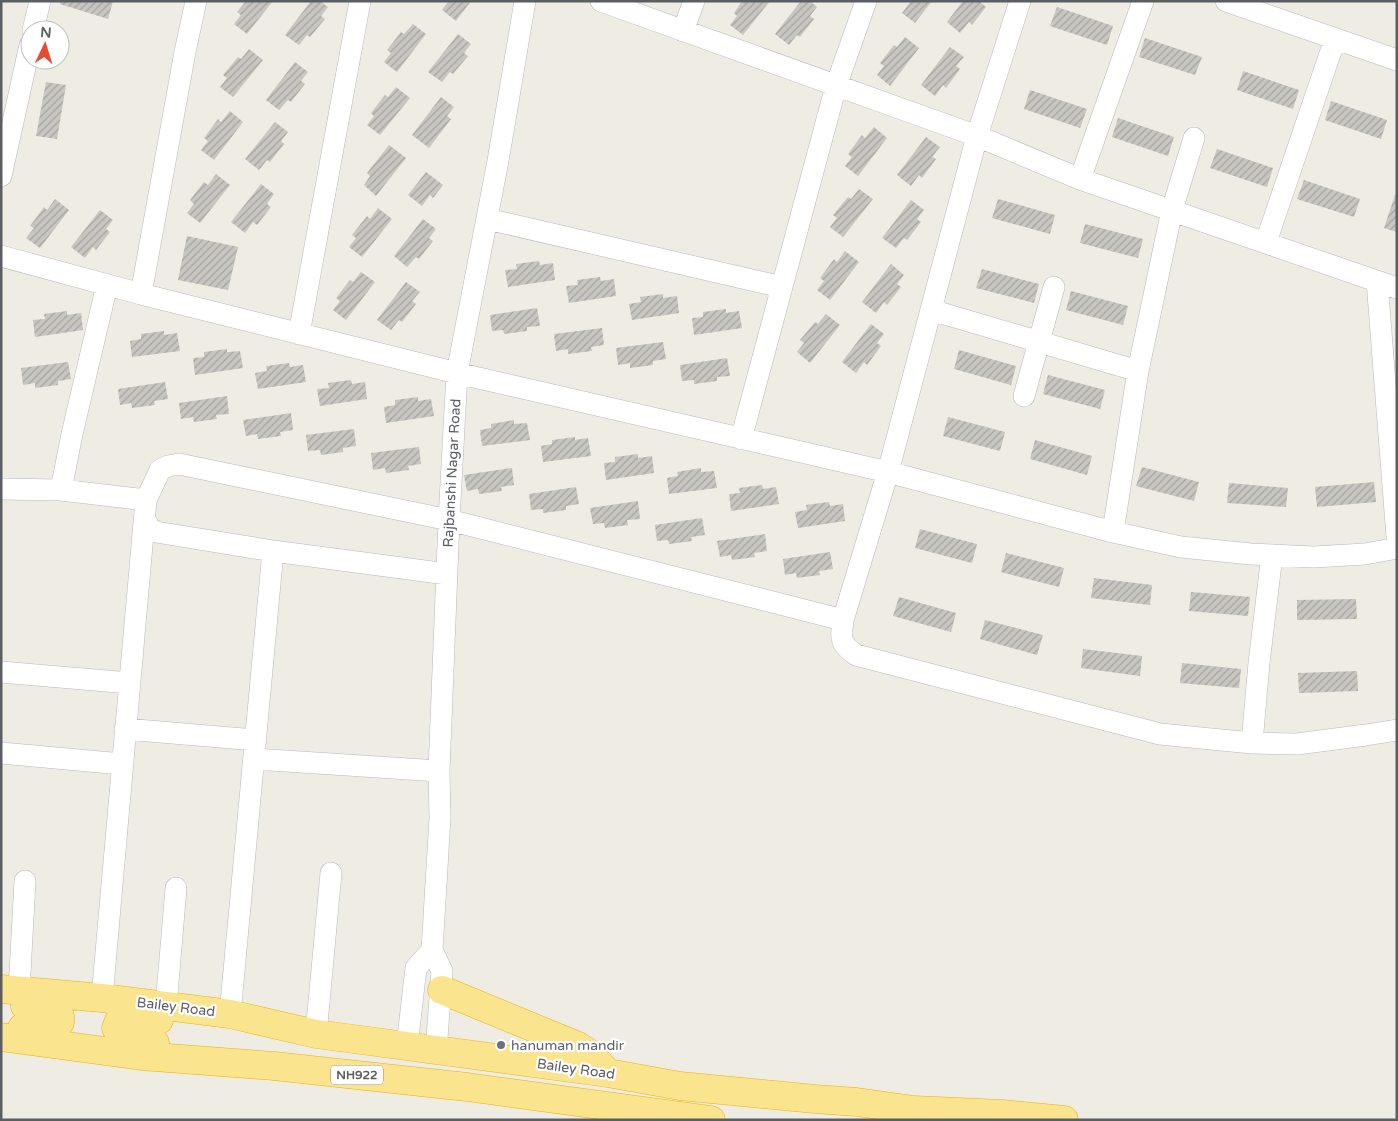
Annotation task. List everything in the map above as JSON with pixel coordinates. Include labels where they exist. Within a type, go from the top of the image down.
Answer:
[{"type":"highway","points":[[442,990],[578,1046],[590,1054],[608,1073]]},
{"type":"highway","name":"Bailey Road","points":[[7,995],[102,998],[230,1014],[310,1033],[608,1073],[680,1086],[857,1102],[914,1110],[1064,1120]]},
{"type":"highway","points":[[1,1029],[54,1027],[60,1022],[60,1014],[53,1009],[7,995]]},
{"type":"highway","points":[[274,1066],[126,1037],[117,1032],[117,1025],[119,1021],[126,1018],[134,1018],[310,1033]]},
{"type":"highway","name":"NH922","points":[[1,1037],[142,1056],[274,1066],[467,1088],[712,1120]]},
{"type":"street","points":[[35,20],[40,1]]},
{"type":"street","points":[[141,294],[196,1]]},
{"type":"street","points":[[299,334],[360,1]]},
{"type":"street","name":"Rajbanshi Nagar Road","points":[[436,1051],[442,972],[432,950],[440,818],[439,770],[457,373],[487,218],[525,1]]},
{"type":"street","points":[[601,1],[976,136],[1080,179],[1387,284],[1397,537]]},
{"type":"street","points":[[683,31],[694,1]]},
{"type":"street","points":[[741,439],[836,86],[866,1]]},
{"type":"street","points":[[1020,1],[976,136],[888,472],[843,620],[841,636],[846,647],[856,655],[1160,734],[1252,743],[1297,744],[1397,730]]},
{"type":"street","points":[[1080,179],[1143,1]]},
{"type":"street","points":[[1237,3],[1397,60]]},
{"type":"street","points":[[1266,242],[1335,39]]},
{"type":"street","points":[[1,176],[24,70]]},
{"type":"street","points":[[1113,532],[1138,371],[1172,210],[1194,138]]},
{"type":"street","points":[[487,218],[782,288]]},
{"type":"street","points":[[1,256],[141,294],[457,373],[888,472],[1113,532],[1181,547],[1314,557],[1365,554],[1397,548]]},
{"type":"street","points":[[61,490],[72,434],[108,285]]},
{"type":"street","points":[[1024,396],[1054,286]]},
{"type":"street","points":[[931,310],[1138,371]]},
{"type":"street","points":[[102,998],[145,510],[160,470],[179,464],[449,520],[843,620]]},
{"type":"street","points":[[1,489],[61,490],[145,510]]},
{"type":"street","points":[[145,510],[149,528],[156,532],[273,551],[447,574]]},
{"type":"street","points":[[230,1014],[273,551]]},
{"type":"street","points":[[1252,743],[1259,663],[1272,555]]},
{"type":"street","points":[[1,672],[130,682]]},
{"type":"street","points":[[126,729],[255,750],[439,770]]},
{"type":"street","points":[[1,753],[122,764]]},
{"type":"street","points":[[310,1033],[331,873]]},
{"type":"street","points":[[7,995],[25,881]]},
{"type":"street","points":[[166,1006],[176,888]]},
{"type":"street","points":[[407,1046],[416,968],[432,950]]},
{"type":"building","points":[[60,1],[113,1],[108,19],[60,4]]},
{"type":"building","points":[[246,1],[273,1],[247,34],[234,24],[241,15],[237,12]]},
{"type":"building","points":[[311,1],[320,1],[328,7],[321,16],[325,19],[310,37],[307,35],[299,45],[285,35]]},
{"type":"building","points":[[449,1],[471,1],[456,21],[442,10]]},
{"type":"building","points":[[742,1],[770,1],[743,35],[730,25],[737,16],[734,13]]},
{"type":"building","points":[[801,1],[810,1],[817,7],[810,16],[814,19],[800,37],[797,35],[789,45],[775,34]]},
{"type":"building","points":[[911,1],[932,1],[915,23],[902,13]]},
{"type":"building","points":[[963,1],[979,1],[986,7],[972,25],[969,22],[960,33],[947,22]]},
{"type":"building","points":[[1057,7],[1113,26],[1107,45],[1050,26]]},
{"type":"building","points":[[413,24],[426,34],[397,72],[384,62],[391,53],[387,50],[401,32],[404,34]]},
{"type":"building","points":[[458,34],[471,44],[464,53],[468,56],[453,74],[450,72],[442,82],[428,72]]},
{"type":"building","points":[[905,37],[919,48],[890,86],[877,75],[884,66],[880,63],[894,45],[897,47]]},
{"type":"building","points":[[1145,38],[1202,57],[1195,75],[1139,57]]},
{"type":"building","points":[[950,47],[964,57],[956,66],[960,69],[946,88],[943,85],[935,96],[921,85]]},
{"type":"building","points":[[249,49],[263,60],[233,97],[220,87],[227,78],[223,75],[238,57],[241,59]]},
{"type":"building","points":[[295,62],[308,72],[301,81],[305,84],[291,102],[288,100],[279,110],[266,100]]},
{"type":"building","points":[[1243,71],[1299,90],[1293,109],[1237,90]]},
{"type":"building","points":[[46,82],[66,85],[57,139],[36,136]]},
{"type":"building","points":[[396,87],[410,98],[380,135],[367,125],[374,116],[371,113],[385,95],[388,97]]},
{"type":"building","points":[[1030,90],[1087,109],[1080,128],[1024,109]]},
{"type":"building","points":[[441,97],[454,107],[447,116],[451,119],[429,148],[412,135]]},
{"type":"building","points":[[1331,101],[1387,120],[1381,139],[1325,120]]},
{"type":"building","points":[[230,111],[243,122],[214,160],[201,150],[208,141],[204,138],[218,119],[221,122]]},
{"type":"building","points":[[1118,118],[1174,137],[1168,156],[1112,137]]},
{"type":"building","points":[[275,122],[288,132],[281,141],[284,144],[270,162],[267,160],[259,170],[245,159]]},
{"type":"building","points":[[874,127],[887,138],[858,176],[845,166],[852,157],[848,154],[862,135],[865,138]]},
{"type":"building","points":[[926,137],[940,147],[932,157],[936,159],[922,178],[919,175],[911,186],[897,175]]},
{"type":"building","points":[[389,145],[406,158],[376,196],[364,185],[370,176],[367,173]]},
{"type":"building","points":[[1217,149],[1273,168],[1267,187],[1210,168]]},
{"type":"building","points":[[426,172],[443,185],[433,198],[430,195],[422,206],[408,195]]},
{"type":"building","points":[[216,174],[230,185],[200,223],[187,213],[194,204],[190,200],[204,182],[208,185]]},
{"type":"building","points":[[1304,180],[1360,199],[1354,217],[1297,199]]},
{"type":"building","points":[[261,184],[274,194],[267,204],[271,207],[257,225],[253,222],[245,233],[231,222]]},
{"type":"building","points":[[859,189],[873,199],[843,237],[830,227],[837,218],[833,215],[848,197],[851,199]]},
{"type":"building","points":[[1395,195],[1397,196],[1397,232],[1384,228]]},
{"type":"building","points":[[55,199],[69,210],[40,248],[26,238],[34,228],[30,226],[44,207],[47,210]]},
{"type":"building","points":[[998,199],[1055,215],[1050,234],[992,218]]},
{"type":"building","points":[[911,200],[924,210],[917,219],[921,222],[907,240],[904,238],[896,248],[882,238]]},
{"type":"building","points":[[378,208],[392,219],[362,257],[349,247],[356,238],[352,235],[367,216],[370,219]]},
{"type":"building","points":[[100,210],[113,220],[106,229],[110,232],[96,250],[93,247],[85,258],[71,247]]},
{"type":"building","points":[[423,219],[436,229],[429,238],[433,241],[419,259],[416,257],[407,267],[394,256]]},
{"type":"building","points":[[1085,224],[1143,239],[1138,258],[1080,243]]},
{"type":"building","points":[[187,236],[238,247],[228,290],[178,280]]},
{"type":"building","points":[[845,251],[859,262],[830,300],[817,290],[824,281],[820,278],[834,259],[837,262]]},
{"type":"building","points":[[539,261],[540,265],[553,263],[555,280],[508,287],[505,270],[517,269],[516,264]]},
{"type":"building","points":[[891,264],[904,275],[897,284],[901,287],[887,305],[884,302],[876,313],[862,302]]},
{"type":"building","points":[[982,269],[1039,284],[1034,303],[976,288]]},
{"type":"building","points":[[361,272],[375,282],[346,320],[333,310],[340,301],[336,298],[350,280],[353,282]]},
{"type":"building","points":[[600,277],[601,281],[614,279],[616,296],[569,303],[566,286],[578,285],[577,280]]},
{"type":"building","points":[[406,282],[420,292],[412,301],[416,304],[402,322],[399,320],[391,330],[377,320]]},
{"type":"building","points":[[1071,291],[1128,306],[1123,325],[1066,310]]},
{"type":"building","points":[[663,294],[663,298],[677,296],[679,313],[632,320],[629,304],[641,302],[640,297]]},
{"type":"building","points":[[537,308],[540,326],[527,327],[527,331],[504,334],[503,330],[492,331],[490,315]]},
{"type":"building","points":[[726,309],[726,313],[739,311],[742,328],[694,335],[692,318],[703,317],[703,312]]},
{"type":"building","points":[[67,311],[67,315],[81,313],[83,330],[35,337],[33,320],[45,319],[44,314]]},
{"type":"building","points":[[826,314],[840,325],[810,363],[797,352],[804,343],[800,340],[815,322],[818,324]]},
{"type":"building","points":[[871,324],[884,334],[877,343],[881,346],[867,365],[864,362],[856,373],[842,362]]},
{"type":"building","points":[[602,328],[604,345],[591,347],[592,351],[568,354],[568,349],[556,351],[554,334]]},
{"type":"building","points":[[164,331],[164,335],[177,333],[180,351],[132,357],[130,341],[141,339],[141,334]]},
{"type":"building","points":[[663,342],[666,359],[653,361],[653,365],[630,368],[630,363],[618,365],[616,348]]},
{"type":"building","points":[[227,349],[227,352],[240,351],[243,368],[195,375],[193,358],[204,357],[204,352]]},
{"type":"building","points":[[959,350],[1016,366],[1011,385],[954,369]]},
{"type":"building","points":[[727,358],[730,376],[717,377],[717,381],[694,384],[694,380],[682,381],[680,365]]},
{"type":"building","points":[[68,362],[71,379],[58,381],[58,385],[35,388],[35,383],[23,385],[21,368]]},
{"type":"building","points":[[289,363],[290,367],[303,365],[306,382],[258,389],[255,373],[267,371],[266,366]]},
{"type":"building","points":[[1048,375],[1105,390],[1100,409],[1043,394]]},
{"type":"building","points":[[351,380],[352,384],[365,382],[367,399],[320,406],[317,389],[329,388],[328,383]]},
{"type":"building","points":[[165,382],[168,399],[154,401],[155,405],[132,408],[131,403],[120,405],[118,389]]},
{"type":"building","points":[[227,396],[229,414],[216,415],[217,419],[194,422],[193,417],[181,419],[179,403]]},
{"type":"building","points":[[418,397],[418,401],[431,399],[434,416],[386,423],[384,407],[395,405],[395,400]]},
{"type":"building","points":[[291,413],[293,430],[280,432],[281,436],[258,439],[257,434],[246,436],[243,420]]},
{"type":"building","points":[[948,417],[1005,432],[1000,451],[943,436]]},
{"type":"building","points":[[514,420],[514,424],[527,423],[530,440],[482,446],[480,430],[491,428],[491,424]]},
{"type":"building","points":[[354,429],[356,446],[343,448],[343,452],[321,455],[320,450],[308,451],[306,435]]},
{"type":"building","points":[[575,437],[575,440],[588,438],[591,456],[543,462],[541,446],[552,444],[552,440]]},
{"type":"building","points":[[1035,440],[1092,456],[1087,475],[1030,459]]},
{"type":"building","points":[[419,447],[421,464],[408,466],[409,470],[386,473],[385,468],[373,470],[371,453]]},
{"type":"building","points":[[638,454],[638,458],[652,456],[654,473],[606,480],[604,463],[615,462],[615,457]]},
{"type":"building","points":[[1142,467],[1199,482],[1194,501],[1136,486]]},
{"type":"building","points":[[512,468],[514,485],[501,487],[502,491],[479,494],[478,489],[467,491],[464,475]]},
{"type":"building","points":[[701,468],[701,472],[714,471],[717,488],[669,494],[667,478],[678,476],[677,472]]},
{"type":"building","points":[[1374,482],[1376,502],[1317,507],[1315,487]]},
{"type":"building","points":[[1229,483],[1288,488],[1286,507],[1227,503]]},
{"type":"building","points":[[762,485],[763,489],[776,487],[779,504],[731,511],[729,494],[740,493],[739,488]]},
{"type":"building","points":[[576,487],[579,504],[566,506],[566,510],[543,513],[543,509],[531,510],[529,494]]},
{"type":"building","points":[[638,501],[640,519],[627,520],[628,525],[605,528],[604,523],[593,524],[590,508]]},
{"type":"building","points":[[829,502],[830,506],[843,504],[845,521],[798,528],[795,512],[807,510],[806,505]]},
{"type":"building","points":[[702,518],[705,535],[691,537],[692,541],[669,544],[668,540],[657,541],[655,525]]},
{"type":"building","points":[[920,529],[977,544],[972,563],[915,548]]},
{"type":"building","points":[[765,534],[767,551],[754,553],[755,557],[732,560],[731,555],[720,557],[717,541]]},
{"type":"building","points":[[830,552],[833,569],[819,571],[820,575],[797,578],[796,573],[785,575],[783,559]]},
{"type":"building","points":[[1006,553],[1064,568],[1059,587],[1001,572]]},
{"type":"building","points":[[1094,578],[1152,585],[1150,605],[1091,598]]},
{"type":"building","points":[[1191,592],[1250,597],[1248,616],[1189,611]]},
{"type":"building","points":[[899,597],[956,613],[951,632],[893,616]]},
{"type":"building","points":[[1356,599],[1357,619],[1297,620],[1297,600]]},
{"type":"building","points":[[985,620],[1043,635],[1037,655],[980,639]]},
{"type":"building","points":[[1083,649],[1142,656],[1140,676],[1081,668]]},
{"type":"building","points":[[1182,663],[1241,669],[1239,688],[1180,683]]},
{"type":"building","points":[[1357,671],[1358,691],[1299,693],[1298,673]]},
{"type":"place","name":"hanuman mandir","points":[[501,1045]]}]
